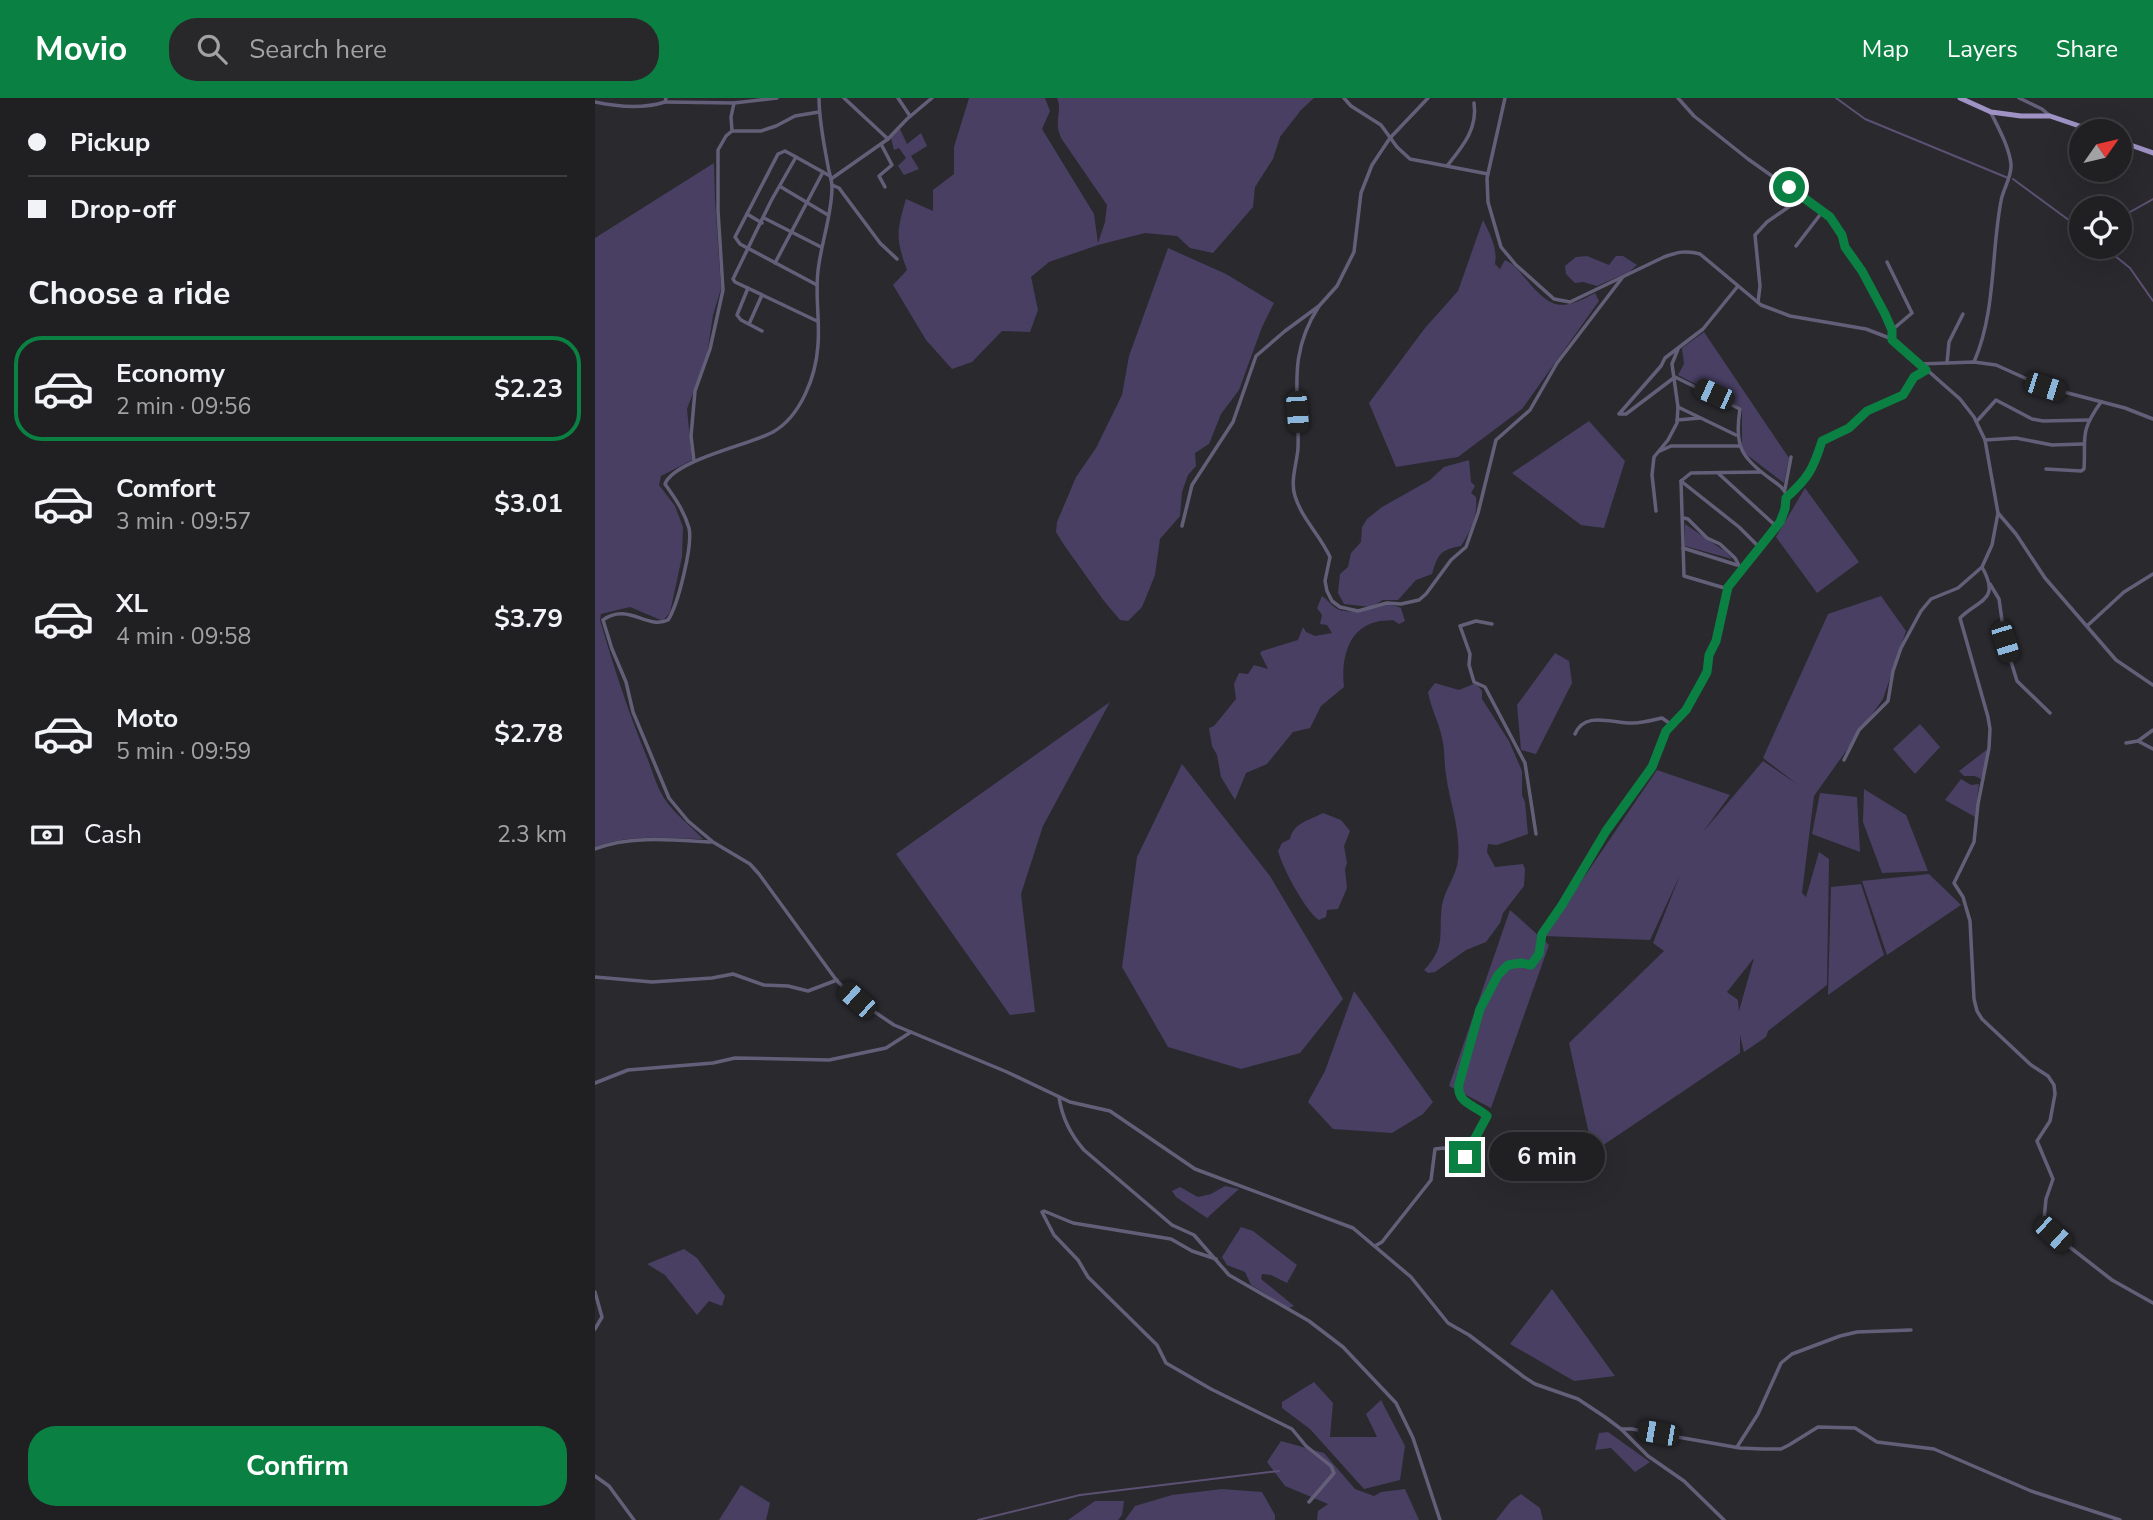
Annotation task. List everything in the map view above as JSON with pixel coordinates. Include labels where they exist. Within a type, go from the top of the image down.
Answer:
[{"type":"main road","points":[[1960,98],[1991,112],[2050,117],[2069,123]]},
{"type":"main road","points":[[2132,146],[2153,153]]},
{"type":"street","points":[[595,102],[626,107],[666,100],[734,103],[776,98]]},
{"type":"street","points":[[819,98],[832,185],[821,247],[817,285],[818,346],[812,375],[794,415],[772,432],[694,461],[667,477],[665,484],[680,505],[690,531],[684,575],[669,620],[656,623],[625,613],[611,614],[603,620],[627,682],[633,712],[669,798],[688,821],[713,842],[750,864],[837,980],[874,1012],[911,1032],[996,1067],[1059,1097],[1080,1105],[1110,1111],[1195,1169],[1344,1223],[1411,1277],[1448,1323],[1469,1335],[1535,1384],[1578,1399],[1621,1429],[1648,1457],[1683,1481],[1724,1520]]},
{"type":"street","points":[[844,98],[888,139]]},
{"type":"street","points":[[898,98],[910,116]]},
{"type":"street","points":[[830,177],[888,139],[932,98]]},
{"type":"street","points":[[1344,98],[1351,106],[1381,125],[1410,159],[1488,174]]},
{"type":"street","points":[[1428,98],[1390,138],[1372,165],[1363,186],[1354,252],[1349,265],[1337,286],[1310,320],[1299,353],[1296,371],[1298,448],[1293,488],[1302,513],[1330,557],[1325,580],[1332,601],[1340,607],[1358,611],[1387,603],[1401,604],[1419,600],[1451,560],[1467,547],[1496,440],[1530,410],[1557,363],[1605,297],[1623,277]]},
{"type":"street","points":[[1505,98],[1488,174],[1488,202],[1501,247],[1516,265],[1554,299],[1572,302],[1675,253],[1692,251],[1700,254],[1758,302],[1790,316],[1866,329],[1892,340],[1961,399],[1977,421],[1985,440],[1998,513],[1992,545],[1982,568],[1958,588],[1931,599],[1921,611],[1901,648],[1893,671],[1888,701],[1859,730],[1844,760]]},
{"type":"street","points":[[1678,98],[1694,116],[1748,159],[1830,217],[1892,330],[1892,340]]},
{"type":"street","points":[[2019,98],[2042,109],[2050,117]]},
{"type":"street","points":[[732,131],[734,103]]},
{"type":"street","points":[[1447,166],[1468,139],[1476,114],[1474,103]]},
{"type":"street","points":[[694,461],[691,436],[695,391],[711,349],[723,289],[718,211],[718,150],[732,131],[761,131],[795,116],[819,112]]},
{"type":"street","points":[[1974,362],[1984,325],[2001,199],[2011,168],[2002,133],[1991,112]]},
{"type":"street","points":[[881,144],[892,166],[879,176],[885,187]]},
{"type":"street","points":[[817,285],[740,244],[735,237],[778,154],[785,151],[830,177]]},
{"type":"street","points":[[796,157],[733,279],[817,321]]},
{"type":"street","points":[[775,263],[823,172]]},
{"type":"street","points":[[832,185],[839,188],[880,243],[897,259]]},
{"type":"street","points":[[781,187],[828,215]]},
{"type":"street","points":[[1758,302],[1761,286],[1755,235],[1767,222],[1803,197]]},
{"type":"street","points":[[1796,246],[1823,211]]},
{"type":"street","points":[[747,214],[821,247]]},
{"type":"street","points":[[1887,262],[1912,313],[1892,330]]},
{"type":"street","points":[[1675,377],[1626,414],[1619,414],[1665,358],[1703,329],[1738,286]]},
{"type":"street","points":[[748,288],[737,315],[762,331]]},
{"type":"street","points":[[749,324],[762,295]]},
{"type":"street","points":[[1182,526],[1192,485],[1233,422],[1256,356],[1319,306]]},
{"type":"street","points":[[1947,363],[1949,342],[1963,314]]},
{"type":"street","points":[[1656,511],[1651,475],[1654,457],[1668,440],[1677,420],[1678,407],[1672,364],[1679,347]]},
{"type":"street","points":[[1919,364],[1974,362],[1996,365],[2045,387],[2125,408],[2153,419]]},
{"type":"street","points":[[1787,496],[1802,484],[1813,469],[1822,441],[1849,428],[1867,411],[1903,395],[1914,377],[1926,370]]},
{"type":"street","points":[[1675,377],[1740,408],[1737,436],[1744,456],[1785,489]]},
{"type":"street","points":[[1977,421],[1996,400],[2032,419],[2089,420]]},
{"type":"street","points":[[2046,469],[2083,470],[2083,444],[2089,420],[2101,402]]},
{"type":"street","points":[[1678,407],[1737,436]]},
{"type":"street","points":[[1677,420],[1702,418]]},
{"type":"street","points":[[1985,440],[2016,438],[2052,445],[2083,444]]},
{"type":"street","points":[[1658,452],[1671,446],[1740,446]]},
{"type":"street","points":[[1375,1247],[1382,1242],[1431,1180],[1435,1149],[1444,1148],[1462,1159],[1485,1123],[1485,1113],[1468,1105],[1458,1090],[1480,1009],[1504,967],[1514,963],[1531,965],[1537,960],[1542,934],[1610,824],[1652,767],[1664,736],[1686,710],[1707,672],[1709,655],[1716,641],[1728,589],[1777,527],[1785,509],[1785,489],[1791,457]]},
{"type":"street","points":[[1718,472],[1777,527]]},
{"type":"street","points":[[1681,481],[1691,473],[1761,472]]},
{"type":"street","points":[[1681,481],[1739,527],[1759,547]]},
{"type":"street","points":[[1681,481],[1684,576],[1728,589]]},
{"type":"street","points":[[1998,513],[2016,534],[2045,578],[2116,660],[2153,685]]},
{"type":"street","points":[[1684,518],[1707,538],[1720,544],[1735,558],[1737,565]]},
{"type":"street","points":[[1683,548],[1742,569]]},
{"type":"street","points":[[1982,568],[1999,599],[2005,642],[2017,681],[2050,713]]},
{"type":"street","points":[[2087,626],[2124,592],[2153,573]]},
{"type":"street","points":[[1989,582],[1990,590],[1983,602],[1960,618],[1969,643],[1990,729],[1974,842],[1954,883],[1970,922],[1974,999],[1982,1019],[2031,1065],[2048,1076],[2054,1085],[2050,1121],[2037,1141],[2053,1179],[2046,1199],[2044,1220],[2053,1234],[2068,1248],[2112,1280],[2153,1303]]},
{"type":"street","points":[[1492,624],[1476,621],[1460,626],[1470,654],[1469,665],[1474,682],[1485,687],[1525,763],[1536,834]]},
{"type":"street","points":[[1575,734],[1577,728],[1590,720],[1633,723],[1662,718],[1672,725]]},
{"type":"street","points":[[2126,743],[2138,741],[2153,730]]},
{"type":"street","points":[[2138,741],[2153,749]]},
{"type":"street","points":[[595,849],[637,841],[713,842]]},
{"type":"street","points":[[595,976],[652,982],[733,974],[770,986],[808,991],[837,980]]},
{"type":"street","points":[[595,1083],[628,1070],[713,1063],[735,1058],[829,1060],[886,1048],[911,1032]]},
{"type":"street","points":[[1059,1097],[1061,1111],[1072,1137],[1084,1150],[1172,1225],[1194,1235],[1229,1275],[1308,1321],[1343,1347],[1396,1403],[1413,1438],[1440,1520]]},
{"type":"street","points":[[1216,1259],[1192,1251],[1171,1238],[1073,1223],[1042,1212],[1054,1235],[1078,1260],[1088,1278],[1124,1310],[1157,1345],[1166,1363],[1292,1429],[1305,1446],[1331,1466],[1334,1473],[1309,1502]]},
{"type":"street","points":[[595,1292],[602,1317],[595,1329]]},
{"type":"street","points":[[1737,1447],[1758,1414],[1781,1363],[1792,1354],[1857,1332],[1911,1330]]},
{"type":"street","points":[[1621,1429],[1737,1447],[1781,1448],[1818,1427],[1855,1428],[1882,1444],[1934,1449],[2031,1491],[2120,1520]]},
{"type":"street","points":[[595,1476],[609,1486],[634,1520]]},
{"type":"shaded area","points":[[969,98],[1045,98],[1050,111],[1042,129],[1094,214],[1098,243],[1107,205],[1061,138],[1057,98],[1314,98],[1280,137],[1273,159],[1255,187],[1253,207],[1213,253],[1190,248],[1177,236],[1145,233],[1098,245],[1049,262],[1031,277],[1038,310],[1030,332],[1002,331],[972,362],[952,369],[926,340],[893,285],[907,270],[899,234],[906,199],[933,211],[933,190],[954,174],[954,147]]},
{"type":"shaded area","points":[[900,129],[907,144],[921,133],[927,146],[911,156],[919,169],[904,175],[898,166],[906,158],[899,148],[894,150],[891,138]]},
{"type":"shaded area","points":[[714,163],[721,289],[713,315],[707,355],[687,409],[692,460],[661,476],[659,485],[675,506],[683,527],[682,557],[670,612],[663,621],[630,607],[601,614],[600,620],[628,708],[658,787],[674,811],[703,839],[634,838],[595,847],[595,238]]},
{"type":"shaded area","points":[[1483,220],[1494,247],[1495,264],[1500,269],[1505,260],[1542,296],[1557,304],[1573,303],[1595,293],[1599,301],[1522,409],[1458,457],[1396,467],[1369,403],[1425,328],[1458,291]]},
{"type":"shaded area","points":[[1168,248],[1226,274],[1274,303],[1262,327],[1239,390],[1221,414],[1209,444],[1195,453],[1196,466],[1188,475],[1182,492],[1180,516],[1160,539],[1155,575],[1142,607],[1128,621],[1120,620],[1104,601],[1056,532],[1057,522],[1076,477],[1096,448],[1122,395],[1129,356]]},
{"type":"shaded area","points":[[1587,256],[1609,265],[1616,256],[1623,256],[1637,265],[1629,272],[1597,286],[1575,283],[1566,274],[1565,266],[1576,257]]},
{"type":"shaded area","points":[[1704,332],[1789,458],[1784,483],[1742,451],[1742,408],[1678,375],[1684,364],[1682,348]]},
{"type":"shaded area","points":[[1589,421],[1625,461],[1604,528],[1581,525],[1512,473]]},
{"type":"shaded area","points":[[1469,460],[1471,482],[1475,486],[1471,493],[1476,497],[1476,510],[1471,528],[1461,546],[1441,554],[1432,574],[1416,580],[1398,600],[1383,600],[1371,607],[1344,604],[1338,593],[1340,574],[1348,567],[1351,553],[1361,542],[1362,527],[1367,519],[1382,507],[1430,480],[1444,467]]},
{"type":"shaded area","points":[[1805,488],[1859,562],[1817,593],[1776,537]]},
{"type":"shaded area","points":[[1685,524],[1726,552],[1732,559],[1685,546]]},
{"type":"shaded area","points":[[1322,596],[1337,609],[1348,611],[1394,605],[1401,608],[1405,621],[1399,624],[1393,620],[1378,621],[1358,631],[1345,657],[1344,687],[1321,706],[1310,728],[1293,732],[1267,764],[1246,773],[1235,800],[1221,777],[1209,728],[1214,726],[1236,699],[1234,684],[1239,673],[1248,674],[1254,665],[1268,669],[1260,653],[1262,651],[1298,640],[1303,627],[1306,632],[1315,636],[1332,633],[1327,625],[1320,624],[1322,615],[1317,608]]},
{"type":"shaded area","points":[[1881,596],[1906,631],[1883,699],[1814,796],[1802,893],[1806,897],[1819,852],[1829,859],[1827,985],[1768,1031],[1766,1037],[1744,1052],[1740,1035],[1740,1053],[1593,1152],[1569,1043],[1664,951],[1653,943],[1680,875],[1650,940],[1544,936],[1657,770],[1730,795],[1703,832],[1763,761],[1797,784],[1763,758],[1828,614]],"holes":[[[1754,958],[1739,1011],[1738,1000],[1727,992]]]},
{"type":"shaded area","points":[[1555,653],[1569,661],[1572,683],[1536,754],[1521,750],[1517,705]]},
{"type":"shaded area","points":[[1435,683],[1459,690],[1476,683],[1482,691],[1482,699],[1509,741],[1522,771],[1522,795],[1528,834],[1497,845],[1488,844],[1487,852],[1495,867],[1523,864],[1525,869],[1524,886],[1503,913],[1500,923],[1486,942],[1466,950],[1435,972],[1428,973],[1424,970],[1439,947],[1442,905],[1457,866],[1459,849],[1441,732],[1428,692]]},
{"type":"shaded area","points":[[1110,702],[1043,826],[1021,894],[1035,1012],[1010,1015],[896,854]]},
{"type":"shaded area","points":[[1920,724],[1940,747],[1915,774],[1893,749]]},
{"type":"shaded area","points":[[1989,748],[1981,779],[1964,776],[1959,771]]},
{"type":"shaded area","points":[[1182,764],[1270,876],[1343,999],[1300,1053],[1241,1069],[1168,1047],[1122,967],[1137,857]]},
{"type":"shaded area","points":[[1961,779],[1971,785],[1979,784],[1975,817],[1945,800]]},
{"type":"shaded area","points":[[1864,789],[1906,815],[1928,871],[1882,873],[1863,822]]},
{"type":"shaded area","points":[[1820,793],[1857,797],[1860,852],[1812,834]]},
{"type":"shaded area","points":[[1323,813],[1341,820],[1350,831],[1344,846],[1347,888],[1338,909],[1327,910],[1326,917],[1319,920],[1295,888],[1278,851],[1298,826]]},
{"type":"shaded area","points":[[1929,874],[1961,905],[1887,955],[1862,881]]},
{"type":"shaded area","points":[[1861,884],[1884,955],[1828,995],[1831,887]]},
{"type":"shaded area","points":[[1510,910],[1549,945],[1491,1108],[1449,1086]]},
{"type":"shaded area","points":[[1354,991],[1433,1102],[1423,1114],[1392,1133],[1333,1129],[1308,1102],[1325,1071]]},
{"type":"shaded area","points":[[1225,1186],[1239,1189],[1207,1218],[1176,1197],[1172,1191],[1180,1187],[1198,1197],[1211,1194]]},
{"type":"shaded area","points":[[1241,1227],[1253,1231],[1297,1265],[1287,1283],[1271,1275],[1262,1274],[1261,1279],[1294,1306],[1289,1308],[1251,1285],[1245,1272],[1227,1265],[1222,1257]]},
{"type":"shaded area","points":[[684,1249],[697,1258],[725,1296],[722,1306],[709,1301],[697,1315],[665,1275],[647,1264]]},
{"type":"shaded area","points":[[1552,1289],[1615,1376],[1574,1381],[1510,1344]]},
{"type":"shaded area","points":[[1314,1382],[1333,1403],[1330,1437],[1377,1437],[1366,1414],[1381,1400],[1405,1446],[1400,1480],[1364,1489],[1310,1429],[1282,1408],[1282,1402]]},
{"type":"shaded area","points":[[1608,1432],[1650,1462],[1635,1472],[1611,1448],[1595,1450],[1599,1433]]},
{"type":"shaded area","points":[[1281,1441],[1324,1453],[1355,1489],[1374,1496],[1381,1492],[1405,1489],[1419,1520],[1317,1520],[1318,1511],[1328,1504],[1285,1486],[1267,1462]]},
{"type":"shaded area","points":[[741,1485],[770,1503],[766,1520],[719,1520]]},
{"type":"shaded area","points":[[1222,1489],[1262,1492],[1275,1515],[1275,1520],[1125,1520],[1135,1506],[1172,1495]]},
{"type":"shaded area","points":[[1521,1494],[1540,1508],[1543,1520],[1496,1520],[1511,1501]]},
{"type":"shaded area","points":[[1095,1501],[1124,1501],[1122,1515],[1118,1520],[1068,1520]]},
{"type":"waterway","points":[[1836,98],[1865,119],[2008,178]]},
{"type":"waterway","points":[[2013,179],[2069,220]]},
{"type":"waterway","points":[[2132,211],[2153,199]]},
{"type":"waterway","points":[[2119,259],[2130,268],[2153,301]]},
{"type":"waterway","points":[[978,1520],[1080,1495],[1279,1471]]},
{"type":"route","points":[[1465,1157],[1487,1116],[1463,1100],[1459,1095],[1459,1084],[1480,1009],[1498,975],[1508,965],[1531,965],[1537,960],[1542,934],[1562,905],[1589,856],[1652,767],[1666,731],[1686,710],[1707,672],[1709,655],[1716,641],[1728,587],[1780,522],[1787,496],[1802,484],[1813,469],[1822,441],[1849,428],[1867,411],[1906,393],[1914,377],[1926,370],[1892,340],[1892,330],[1885,314],[1830,217],[1789,187]]}]
